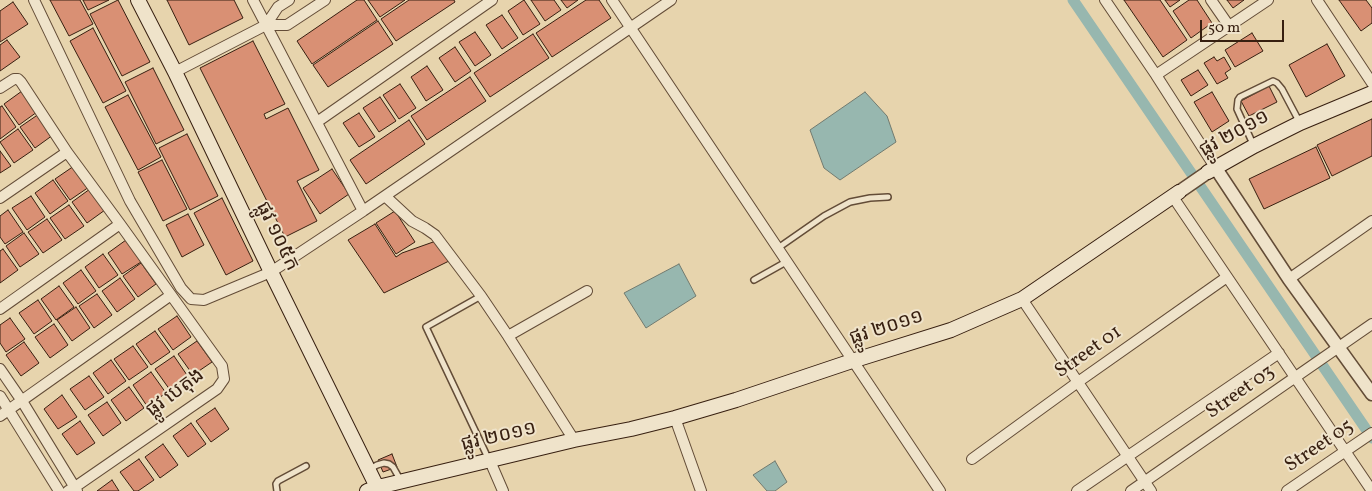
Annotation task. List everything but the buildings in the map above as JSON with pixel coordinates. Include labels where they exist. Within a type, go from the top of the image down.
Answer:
[{"type":"main road","name":"ផ្លូវ ១០៥ក","points":[[138,0],[369,470],[375,490]]},
{"type":"main road","name":"ផ្លូវ ២០១១","points":[[1212,170],[1300,123],[1372,93]]},
{"type":"main road","name":"ផ្លូវ ២០១១","points":[[375,490],[490,460],[675,418],[951,330],[1022,299],[1176,194]]},
{"type":"street","points":[[34,0],[130,201],[181,288],[191,299],[204,300],[271,272],[364,211],[671,0]]},
{"type":"street","points":[[253,0],[364,211]]},
{"type":"street","points":[[175,72],[266,24],[278,7],[289,0]]},
{"type":"street","points":[[266,24],[287,25],[325,0]]},
{"type":"street","points":[[317,122],[492,0]]},
{"type":"street","points":[[612,0],[940,491]]},
{"type":"street","points":[[1105,0],[1156,75],[1212,170],[1336,349],[1372,394]]},
{"type":"street","points":[[1211,0],[1229,26]]},
{"type":"street","points":[[1156,75],[1268,0]]},
{"type":"street","points":[[1317,0],[1372,83]]},
{"type":"street","name":"ផ្លូវ បេតុង","points":[[0,88],[14,78],[21,82],[67,152],[222,366],[224,379],[217,388],[73,490]]},
{"type":"street","points":[[0,198],[67,152]]},
{"type":"street","name":"ផ្លូវ ២០១១","points":[[1176,194],[1212,170]]},
{"type":"street","points":[[1176,194],[1227,277],[1278,353],[1297,376],[1372,491]]},
{"type":"street","points":[[385,196],[412,221],[435,236],[481,296],[574,440]]},
{"type":"street","points":[[1289,279],[1372,221]]},
{"type":"street","points":[[0,309],[120,224]]},
{"type":"street","name":"Street 01","points":[[972,459],[1227,277]]},
{"type":"street","points":[[508,336],[587,291]]},
{"type":"street","points":[[0,416],[171,295]]},
{"type":"street","points":[[1022,299],[1152,491]]},
{"type":"street","name":"Street 03","points":[[1131,491],[1372,324]]},
{"type":"street","name":"Street 03","points":[[1077,491],[1278,353]]},
{"type":"street","points":[[0,369],[22,401],[73,490]]},
{"type":"street","points":[[0,396],[59,491]]},
{"type":"street","points":[[675,418],[701,491]]},
{"type":"street","name":"Street 05","points":[[1287,491],[1372,433]]},
{"type":"street","points":[[490,460],[503,491]]},
{"type":"lane","points":[[1254,146],[1237,109],[1240,97],[1273,81],[1282,89],[1300,123]]},
{"type":"lane","points":[[778,248],[824,216],[850,202],[888,197]]},
{"type":"lane","points":[[754,280],[787,262]]},
{"type":"lane","points":[[481,296],[426,327],[490,460]]},
{"type":"lane","points":[[369,470],[377,465],[389,464],[402,482]]},
{"type":"lane","points":[[277,491],[276,484],[278,480],[306,466]]},
{"type":"water","points":[[865,92],[887,116],[896,142],[840,180],[824,168],[810,130]]},
{"type":"water","points":[[679,264],[696,296],[646,328],[624,293]]},
{"type":"water","points":[[775,461],[787,482],[775,491],[767,491],[753,475]]},
{"type":"waterway","points":[[1073,0],[1372,438]]}]
